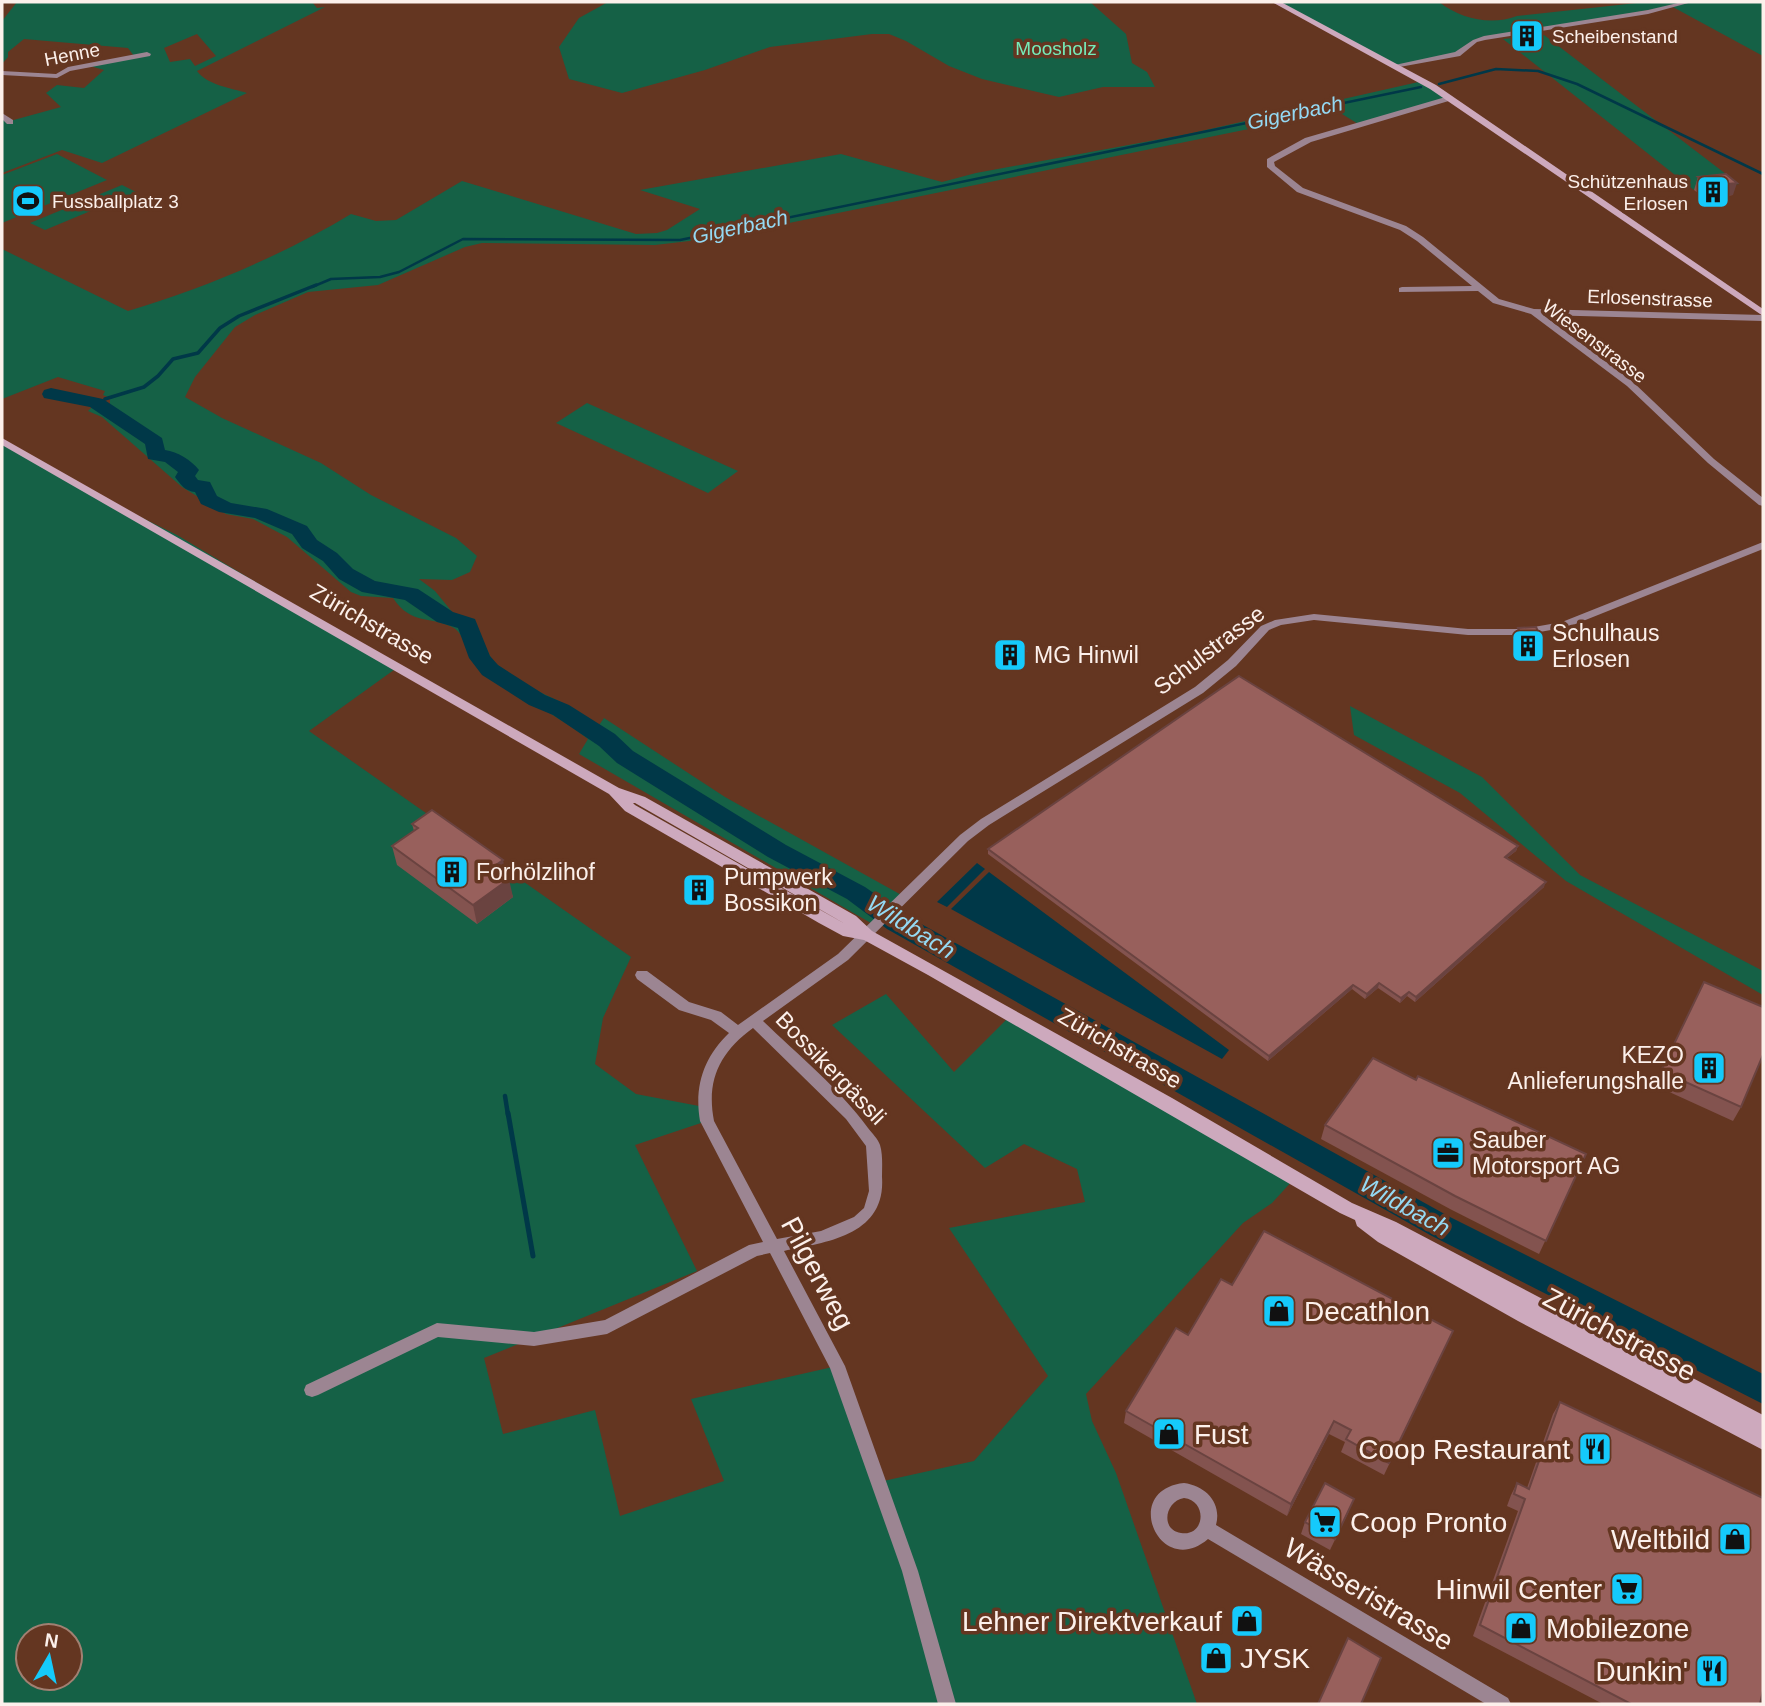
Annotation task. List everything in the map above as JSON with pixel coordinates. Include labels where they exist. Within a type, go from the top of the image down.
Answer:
[{"type":"main road","name":"Erlosenstrasse","points":[[1276,2],[1449,98],[1763,315]]},
{"type":"main road","name":"Zürichstrasse","points":[[2,441],[614,791],[630,808],[835,926],[867,935],[1024,1021],[1346,1208],[1390,1227],[1763,1424]]},
{"type":"main road","name":"Zürichstrasse","points":[[1346,1208],[1384,1237],[1416,1256],[1763,1441]]},
{"type":"street","points":[[1394,66],[1457,54],[1484,38],[1648,12],[1689,2]]},
{"type":"street","name":"Henne","points":[[2,74],[57,76],[68,69],[147,54]]},
{"type":"street","name":"Wiesenstrasse","points":[[1449,98],[1308,141],[1278,155],[1270,161],[1270,167],[1300,190],[1403,228],[1482,288],[1496,302],[1534,312],[1630,384],[1711,461],[1763,503]]},
{"type":"street","points":[[2,115],[10,122]]},
{"type":"street","points":[[1402,290],[1482,288]]},
{"type":"street","name":"Erlosenstrasse","points":[[1534,312],[1763,315]]},
{"type":"street","name":"Schulstrasse","points":[[867,935],[985,822],[1199,690],[1231,663],[1265,628],[1279,622],[1314,617],[1468,632],[1522,632],[1564,625],[1763,545]]},
{"type":"street","name":"Pilgerweg","points":[[867,935],[838,960],[738,1032],[715,1058],[706,1081],[704,1105],[713,1135],[836,1366],[911,1571],[947,1704]]},
{"type":"street","points":[[642,975],[684,1006],[716,1016],[738,1032]]},
{"type":"street","name":"Bossikergässli","points":[[754,1021],[851,1115],[873,1145],[876,1191],[869,1212],[859,1221],[823,1237],[774,1247]]},
{"type":"street","points":[[312,1390],[437,1330],[534,1339],[607,1327],[754,1250],[774,1247]]},
{"type":"street","name":"Wässeristrasse","points":[[1208,1530],[1502,1704]]},
{"type":"green space","points":[[17,2],[312,2],[317,8],[325,7],[197,71],[213,83],[247,93],[102,163],[62,150],[2,173],[2,115],[10,121],[61,107],[46,93],[57,85],[84,88],[104,70],[90,66],[134,56],[128,48],[24,39],[8,52],[8,57],[2,64],[2,21]],"holes":[[[197,34],[216,56],[195,66],[190,59],[170,62],[164,48]]]},
{"type":"green space","name":"Moosholz","points":[[608,2],[1090,2],[1126,34],[1132,63],[1147,72],[1155,87],[1103,87],[1059,97],[982,79],[949,66],[889,34],[872,34],[770,47],[705,70],[622,93],[569,79],[559,47],[579,18]]},
{"type":"green space","points":[[1276,2],[1439,2],[1466,17],[1497,20],[1646,2],[1763,2],[1763,56],[1671,6],[1475,41],[1457,54],[1394,66]]},
{"type":"green space","points":[[1544,35],[1739,184],[1694,190],[1503,39]]},
{"type":"green space","points":[[1423,81],[1449,98],[1360,125],[1337,111],[715,238],[655,245],[482,243],[465,247],[378,285],[308,292],[255,315],[235,327],[195,377],[185,397],[222,418],[321,463],[371,495],[456,538],[477,556],[470,572],[452,580],[419,579],[435,591],[453,613],[467,617],[477,630],[493,662],[529,687],[569,706],[597,728],[604,718],[725,797],[905,897],[876,926],[579,754],[588,739],[483,673],[462,636],[454,628],[415,617],[400,607],[393,598],[361,596],[351,592],[287,537],[253,519],[226,514],[182,487],[102,417],[88,411],[94,405],[104,409],[110,404],[110,398],[103,395],[105,391],[58,377],[2,399],[2,249],[128,311],[243,269],[351,214],[376,221],[396,220],[462,181],[636,234],[657,233],[667,230],[700,209],[640,190],[841,154],[942,182],[976,173],[1188,134]]},
{"type":"green space","name":"Fussballplatz 3","points":[[57,154],[107,180],[2,223],[2,175]]},
{"type":"green space","points":[[122,185],[136,192],[45,230],[30,223]]},
{"type":"green space","points":[[587,403],[738,471],[708,493],[556,423]]},
{"type":"green space","points":[[2,441],[106,500],[177,535],[398,667],[309,731],[631,957],[603,1018],[595,1064],[636,1094],[699,1106],[707,1121],[635,1145],[697,1271],[484,1358],[503,1434],[595,1410],[620,1516],[724,1481],[691,1399],[837,1366],[879,1482],[974,1461],[1048,1376],[949,1228],[1085,1202],[1077,1169],[1024,1144],[985,1168],[832,1025],[886,994],[954,1072],[1012,1014],[1294,1179],[1272,1203],[1243,1223],[1086,1394],[1092,1421],[1116,1473],[1197,1704],[2,1704]]},
{"type":"green space","points":[[1350,706],[1482,777],[1580,875],[1763,971],[1763,995],[1566,881],[1460,793],[1354,735]]},
{"type":"water","points":[[977,863],[985,869],[947,907],[937,902]]},
{"type":"water","points":[[989,872],[1229,1050],[1222,1059],[951,909]]},
{"type":"building","points":[[1726,174],[1737,183],[1710,186],[1698,177]]},
{"type":"building","points":[[1536,627],[1542,640],[1523,640],[1518,628]]},
{"type":"building","points":[[1015,643],[1026,651],[1016,656],[1005,648]]},
{"type":"building","points":[[1239,676],[1518,846],[1505,857],[1546,882],[1416,997],[1409,992],[1401,998],[1379,983],[1367,994],[1353,985],[1269,1056],[988,849]]},
{"type":"building","name":"Forhölzlihof","points":[[432,810],[503,860],[493,867],[509,879],[473,905],[392,846],[418,828],[412,824]]},
{"type":"building","name":"KEZO Anlieferungshalle","points":[[1704,982],[1763,1007],[1763,1055],[1741,1107],[1661,1071]]},
{"type":"building","name":"Sauber Motorsport AG","points":[[1373,1058],[1416,1080],[1418,1076],[1586,1154],[1546,1241],[1455,1196],[1325,1125]]},
{"type":"building","points":[[1264,1231],[1453,1331],[1389,1463],[1346,1439],[1351,1430],[1334,1421],[1291,1504],[1126,1411],[1176,1328],[1188,1335],[1221,1279],[1232,1285]]},
{"type":"building","name":"Hinwil Center","points":[[1560,1402],[1763,1498],[1763,1691],[1760,1704],[1631,1704],[1480,1625],[1525,1499],[1514,1494],[1517,1483],[1529,1489]]},
{"type":"building","name":"Coop Pronto","points":[[1325,1483],[1354,1499],[1335,1539],[1305,1522]]},
{"type":"building","points":[[1348,1638],[1381,1658],[1361,1704],[1318,1704]]},
{"type":"waterway","name":"Gigerbach","points":[[1439,84],[1496,69],[1538,71],[1577,84],[1763,174]]},
{"type":"waterway","name":"Gigerbach","points":[[312,287],[331,279],[380,277],[399,272],[463,239],[680,240],[1421,87]]},
{"type":"waterway","name":"Gigerbach","points":[[105,399],[144,387],[173,359],[198,353],[220,328],[239,316],[316,285]]},
{"type":"waterway","name":"Wildbach","points":[[51,394],[96,403],[155,442],[155,455],[170,457],[189,470],[185,477],[193,486],[203,486],[208,500],[226,508],[260,513],[300,530],[309,544],[330,557],[346,574],[369,587],[411,594],[445,617],[467,624],[480,658],[490,670],[537,700],[561,710],[607,740],[625,757],[777,851],[856,893],[896,922],[1440,1226],[1763,1390]]},
{"type":"waterway","points":[[505,1096],[508,1115]]},
{"type":"waterway","points":[[508,1113],[533,1256]]},
{"type":"place","name":"Scheibenstand","points":[[1527,36]]},
{"type":"place","name":"Schützenhaus Erlosen","points":[[1713,192]]},
{"type":"place","name":"Fussballplatz 3","points":[[28,201]]},
{"type":"place","name":"Schulhaus Erlosen","points":[[1528,646]]},
{"type":"place","name":"MG Hinwil","points":[[1010,655]]},
{"type":"place","name":"Forhölzlihof","points":[[452,872]]},
{"type":"place","name":"Pumpwerk Bossikon","points":[[699,890]]},
{"type":"place","name":"KEZO Anlieferungshalle","points":[[1709,1068]]},
{"type":"place","name":"Sauber Motorsport AG","points":[[1448,1153]]},
{"type":"place","name":"Decathlon","points":[[1279,1311]]},
{"type":"place","name":"Fust","points":[[1169,1434]]},
{"type":"place","name":"Coop Restaurant","points":[[1595,1449]]},
{"type":"place","name":"Coop Pronto","points":[[1325,1522]]},
{"type":"place","name":"Weltbild","points":[[1735,1539]]},
{"type":"place","name":"Hinwil Center","points":[[1627,1589]]},
{"type":"place","name":"Lehner Direktverkauf","points":[[1247,1621]]},
{"type":"place","name":"Mobilezone","points":[[1521,1628]]},
{"type":"place","name":"JYSK","points":[[1216,1658]]},
{"type":"place","name":"Dunkin'","points":[[1712,1671]]}]
